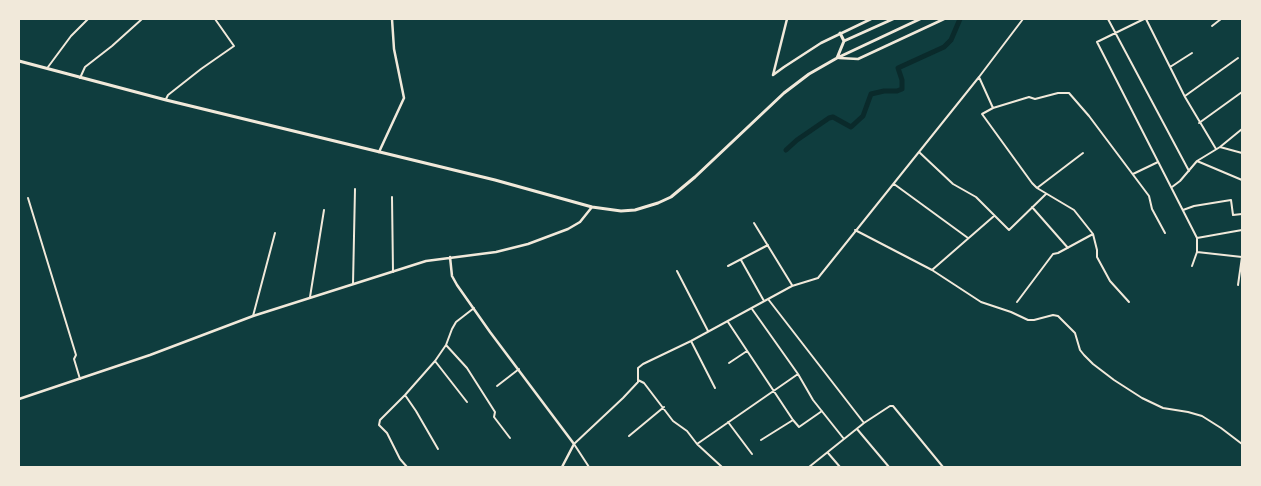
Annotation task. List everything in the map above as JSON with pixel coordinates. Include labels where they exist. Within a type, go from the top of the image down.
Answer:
[{"type":"highway","points":[[837,58],[844,42],[893,19]]},
{"type":"highway","points":[[19,61],[166,100],[495,180],[592,206],[621,211],[635,210],[658,204],[671,197],[695,177],[784,92],[809,74],[837,58],[920,19]]},
{"type":"highway","points":[[840,33],[844,42]]},
{"type":"street","points":[[47,69],[71,36],[88,19]]},
{"type":"street","points":[[80,78],[85,67],[142,19]]},
{"type":"street","points":[[166,100],[168,95],[234,46],[215,19]]},
{"type":"street","points":[[379,152],[404,98],[394,49],[392,19]]},
{"type":"street","points":[[787,19],[773,75],[821,43],[871,19]]},
{"type":"street","points":[[837,58],[858,59],[944,19]]},
{"type":"street","points":[[562,467],[574,444],[623,398],[638,380],[638,368],[643,364],[709,332],[792,286],[818,278],[979,77],[1022,19]]},
{"type":"street","points":[[1108,19],[1189,171]]},
{"type":"street","points":[[1192,266],[1197,252],[1198,238],[1097,42],[1145,19],[1199,123],[1216,149]]},
{"type":"street","points":[[1212,26],[1221,19]]},
{"type":"street","points":[[1170,66],[1192,53]]},
{"type":"street","points":[[1185,97],[1238,58]]},
{"type":"street","points":[[979,77],[993,108]]},
{"type":"street","points":[[1199,123],[1242,92]]},
{"type":"street","points":[[1129,302],[1110,281],[1097,257],[1098,250],[1093,234],[1074,210],[1037,188],[982,114],[993,108],[1029,97],[1035,99],[1058,93],[1069,93],[1089,116],[1149,196],[1152,209],[1165,233]]},
{"type":"street","points":[[1172,186],[1180,181],[1197,161],[1220,147],[1242,129]]},
{"type":"street","points":[[1220,147],[1242,153]]},
{"type":"street","points":[[918,152],[953,184],[976,197],[1008,230],[1046,194]]},
{"type":"street","points":[[1037,188],[1083,153]]},
{"type":"street","points":[[1197,161],[1242,180]]},
{"type":"street","points":[[1133,174],[1158,162]]},
{"type":"street","points":[[894,184],[968,238]]},
{"type":"street","points":[[353,284],[354,189]]},
{"type":"street","points":[[392,197],[393,272]]},
{"type":"street","points":[[28,198],[76,355],[74,359],[80,379]]},
{"type":"street","points":[[1183,210],[1194,206],[1231,200],[1233,215],[1242,214]]},
{"type":"street","points":[[19,399],[150,355],[253,316],[426,261],[513,249],[551,236],[580,222],[592,206]]},
{"type":"street","points":[[1032,207],[1068,248]]},
{"type":"street","points":[[310,297],[324,210]]},
{"type":"street","points":[[932,270],[994,216]]},
{"type":"street","points":[[754,223],[792,286]]},
{"type":"street","points":[[855,230],[932,270],[981,302],[1011,312],[1022,318],[1034,320],[1048,316],[1058,316],[1076,334],[1080,350],[1084,355],[1114,380],[1142,398],[1163,408],[1202,416],[1242,444]]},
{"type":"street","points":[[1198,238],[1242,230]]},
{"type":"street","points":[[253,316],[275,232]]},
{"type":"street","points":[[1017,302],[1053,254],[1093,234]]},
{"type":"street","points":[[728,266],[768,245]]},
{"type":"street","points":[[1197,252],[1242,257],[1238,285]]},
{"type":"street","points":[[450,257],[452,276],[490,332],[519,369],[589,467]]},
{"type":"street","points":[[741,260],[764,300]]},
{"type":"street","points":[[677,271],[709,332]]},
{"type":"street","points":[[768,299],[864,423]]},
{"type":"street","points":[[407,467],[400,459],[387,434],[379,425],[380,420],[405,395],[435,360],[446,345],[456,322],[474,308]]},
{"type":"street","points":[[751,308],[798,374],[813,400],[844,439]]},
{"type":"street","points":[[728,322],[793,420],[800,427],[822,410]]},
{"type":"street","points":[[691,341],[715,388]]},
{"type":"street","points":[[446,345],[467,368],[495,412],[494,417],[510,438]]},
{"type":"street","points":[[729,363],[747,351]]},
{"type":"street","points":[[435,360],[467,402]]},
{"type":"street","points":[[497,386],[519,369]]},
{"type":"street","points":[[697,444],[798,374]]},
{"type":"street","points":[[638,380],[644,382],[673,421],[687,432],[722,467]]},
{"type":"street","points":[[405,395],[438,449]]},
{"type":"street","points":[[809,467],[864,423],[890,406],[893,406],[943,467]]},
{"type":"street","points":[[629,436],[664,407]]},
{"type":"street","points":[[761,440],[793,420]]},
{"type":"street","points":[[728,422],[752,454]]},
{"type":"street","points":[[857,429],[889,467]]},
{"type":"street","points":[[828,453],[840,467]]},
{"type":"waterway","points":[[786,150],[829,118],[833,117],[851,127],[863,116],[871,94],[902,89],[902,80],[898,68],[944,47],[951,40],[960,19]]}]
